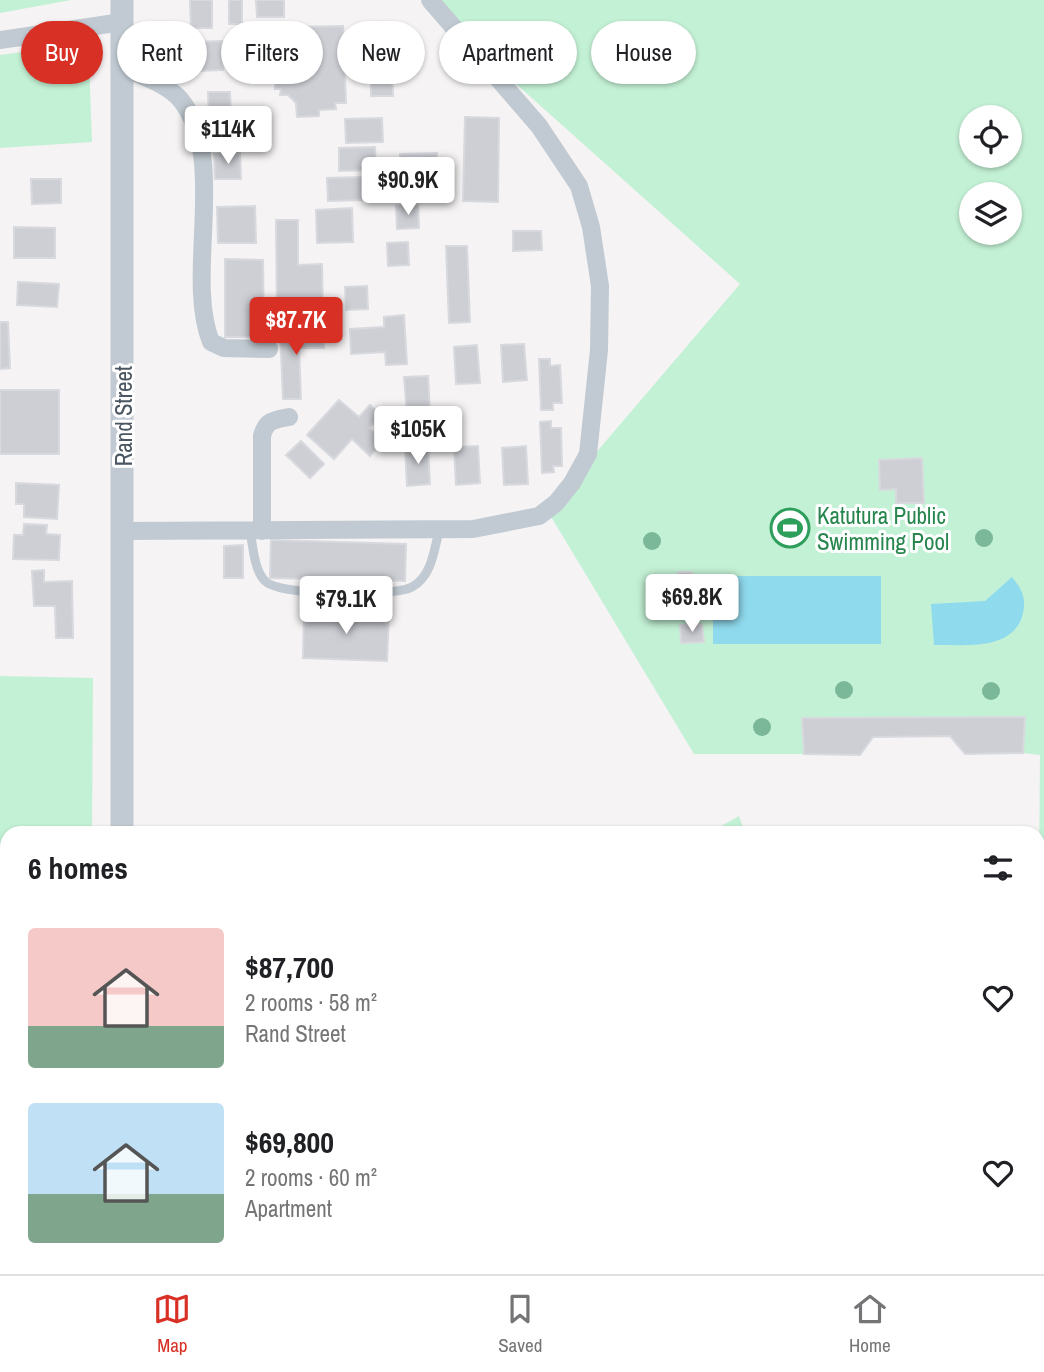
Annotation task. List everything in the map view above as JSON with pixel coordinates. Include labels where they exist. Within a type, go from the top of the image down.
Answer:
[{"type":"street","points":[[123,531],[473,529],[539,516],[556,503],[572,483],[588,454],[594,412],[600,286],[591,227],[579,186],[540,126],[429,0]]},
{"type":"street","points":[[0,40],[122,11]]},
{"type":"street","name":"Rand Street","points":[[122,826],[123,84]]},
{"type":"street","points":[[158,84],[180,99],[193,125],[200,151],[204,202],[203,302],[205,327],[211,342],[224,348],[269,349]]},
{"type":"street","points":[[256,531],[261,436],[264,426],[271,420],[289,417]]},
{"type":"lane","points":[[256,531],[260,576],[268,584],[282,590],[354,592],[400,591],[413,587],[424,577],[430,565],[439,531]]},
{"type":"green space","points":[[0,0],[71,0],[0,13]]},
{"type":"green space","points":[[437,0],[1044,0],[1044,826],[1039,826],[1040,755],[1023,753],[1025,717],[802,718],[804,754],[694,754],[547,510],[740,284],[516,84],[577,84],[577,21],[447,21]]},
{"type":"green space","points":[[21,52],[21,84],[90,84],[92,142],[0,148],[0,55]]},
{"type":"green space","points":[[0,676],[93,678],[92,826],[0,826]]},
{"type":"green space","points":[[739,816],[743,826],[721,826]]},
{"type":"water","points":[[713,576],[881,576],[881,644],[713,644]]},
{"type":"water","points":[[1012,577],[1021,591],[1024,605],[1016,628],[1007,636],[984,644],[934,645],[931,604],[985,601]]},
{"type":"building","points":[[190,0],[212,0],[212,28],[207,28],[207,21],[191,21]]},
{"type":"building","points":[[229,0],[242,0],[242,21],[229,21]]},
{"type":"building","points":[[256,0],[284,0],[284,17],[257,17]]},
{"type":"building","points":[[323,26],[337,26],[337,84],[345,84],[346,103],[335,103],[336,109],[319,110],[319,116],[297,117],[296,103],[288,95],[280,95],[281,89],[275,89],[275,84],[323,84]]},
{"type":"building","points":[[221,41],[221,70],[207,71],[207,42]]},
{"type":"building","points":[[371,84],[392,84],[393,96],[371,96]]},
{"type":"building","points":[[208,92],[230,92],[231,115],[209,116]]},
{"type":"building","points":[[465,117],[499,118],[498,202],[463,201]]},
{"type":"building","points":[[382,118],[383,142],[346,143],[345,119]]},
{"type":"building","points":[[375,147],[376,170],[339,171],[339,148]]},
{"type":"building","points":[[240,153],[241,179],[215,179],[214,154]]},
{"type":"building","points":[[437,153],[437,178],[400,179],[400,154]]},
{"type":"building","points":[[364,177],[365,200],[328,201],[327,178]]},
{"type":"building","points":[[31,179],[61,179],[61,203],[32,204]]},
{"type":"building","points":[[418,205],[419,228],[397,229],[396,206]]},
{"type":"building","points":[[255,206],[256,243],[218,243],[217,207]]},
{"type":"building","points":[[352,208],[353,242],[317,243],[316,210]]},
{"type":"building","points":[[276,220],[298,220],[298,265],[322,264],[323,313],[277,313]]},
{"type":"building","points":[[14,227],[55,228],[55,258],[14,258]]},
{"type":"building","points":[[513,231],[541,231],[542,250],[513,251]]},
{"type":"building","points":[[408,242],[409,265],[388,266],[387,243]]},
{"type":"building","points":[[446,246],[467,246],[470,322],[449,323]]},
{"type":"building","points":[[225,259],[263,260],[264,337],[225,337]]},
{"type":"building","points":[[18,282],[59,284],[57,307],[17,305]]},
{"type":"building","points":[[367,286],[368,309],[346,310],[345,287]]},
{"type":"building","points":[[404,315],[407,364],[386,365],[385,352],[351,354],[350,329],[384,327],[384,317]]},
{"type":"building","points":[[0,322],[8,322],[10,368],[0,369]]},
{"type":"building","points":[[324,328],[324,348],[299,348],[301,399],[283,399],[280,329]]},
{"type":"building","points":[[524,344],[527,380],[503,382],[501,345]]},
{"type":"building","points":[[477,345],[480,383],[456,384],[454,347]]},
{"type":"building","points":[[539,359],[550,359],[550,366],[560,365],[562,403],[553,403],[553,410],[541,410]]},
{"type":"building","points":[[428,376],[430,413],[407,415],[404,377]]},
{"type":"building","points":[[0,390],[59,390],[59,454],[0,454]]},
{"type":"building","points":[[339,400],[359,417],[370,405],[381,415],[369,428],[383,441],[370,456],[352,439],[334,459],[307,435]]},
{"type":"building","points":[[551,421],[551,428],[561,428],[562,466],[553,466],[554,472],[542,473],[540,422]]},
{"type":"building","points":[[301,441],[324,464],[310,478],[286,455]]},
{"type":"building","points":[[478,446],[480,483],[456,485],[454,447]]},
{"type":"building","points":[[526,446],[528,484],[504,485],[502,448]]},
{"type":"building","points":[[428,447],[430,484],[407,486],[405,449]]},
{"type":"building","points":[[922,458],[924,503],[896,503],[896,489],[880,490],[879,460]]},
{"type":"building","points":[[16,483],[59,485],[57,519],[24,517],[24,504],[16,504]]},
{"type":"building","points":[[24,524],[47,525],[46,534],[60,535],[59,560],[13,559],[14,535],[23,535]]},
{"type":"building","points":[[271,540],[406,544],[405,581],[270,578]]},
{"type":"building","points":[[243,545],[243,578],[224,578],[224,546]]},
{"type":"building","points":[[44,570],[44,582],[72,581],[73,638],[56,638],[55,606],[34,606],[32,571]]},
{"type":"building","points":[[678,572],[692,572],[694,618],[679,619]]},
{"type":"building","points":[[304,611],[389,614],[387,661],[303,658]]},
{"type":"building","points":[[702,624],[704,642],[681,643],[680,625]]},
{"type":"building","points":[[1025,717],[1023,753],[965,754],[950,736],[873,737],[860,755],[804,754],[802,718]]},
{"type":"place","name":"Katutura Public Swimming Pool","points":[[790,528]]}]
